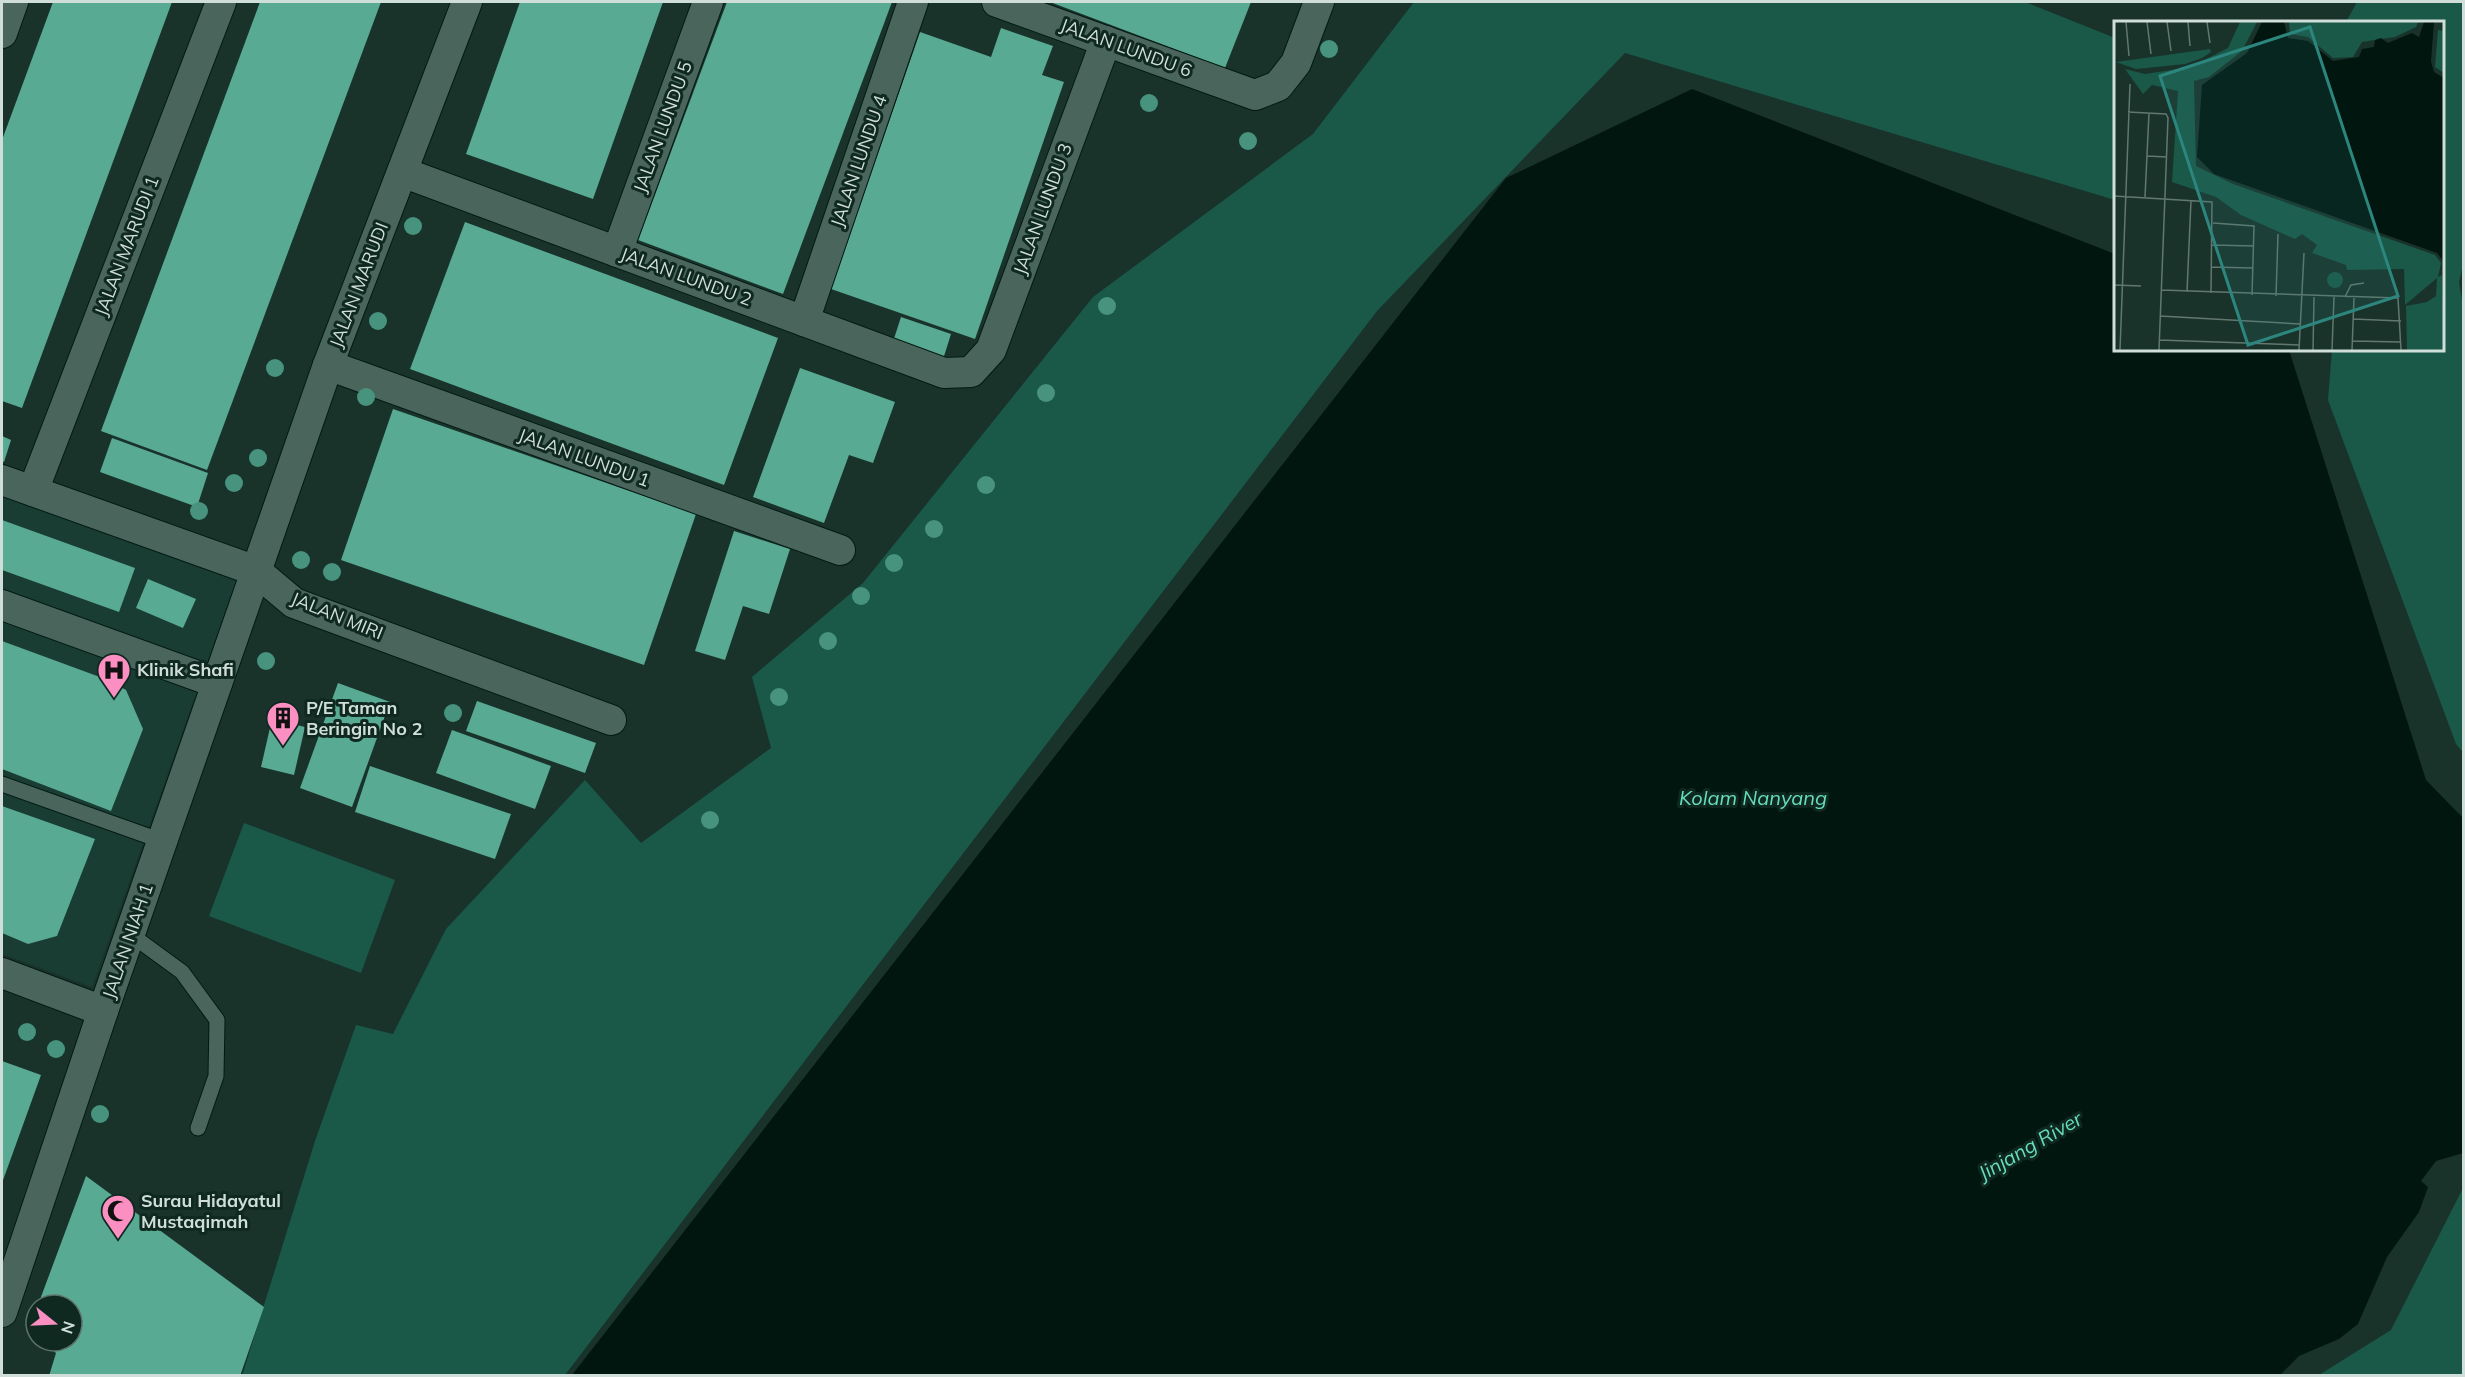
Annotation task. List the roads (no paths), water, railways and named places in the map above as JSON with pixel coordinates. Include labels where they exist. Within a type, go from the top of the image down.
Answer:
[{"type":"street","points":[[2,31],[13,2]]},
{"type":"street","name":"JALAN MARUDI 1","points":[[33,491],[221,2]]},
{"type":"street","name":"JALAN MARUDI","points":[[256,571],[328,365],[466,2]]},
{"type":"street","name":"JALAN LUNDU 5","points":[[617,252],[708,2]]},
{"type":"street","name":"JALAN LUNDU 4","points":[[804,321],[913,2]]},
{"type":"street","name":"JALAN LUNDU 6","points":[[997,2],[1255,95],[1278,87],[1296,63],[1319,2]]},
{"type":"street","name":"JALAN LUNDU 3","points":[[971,372],[991,350],[1106,41]]},
{"type":"street","name":"JALAN LUNDU 2","points":[[402,172],[944,373],[971,372]]},
{"type":"street","name":"JALAN LUNDU 1","points":[[328,365],[840,550]]},
{"type":"street","name":"JALAN MIRI","points":[[2,480],[256,571],[294,603],[610,720]]},
{"type":"street","name":"JALAN NIAH 1","points":[[2,1312],[103,1011],[256,571]]},
{"type":"street","points":[[2,604],[217,683]]},
{"type":"street","points":[[2,973],[103,1011]]},
{"type":"lane","points":[[2,784],[162,841]]},
{"type":"lane","points":[[130,934],[182,972],[217,1020],[216,1076],[198,1128]]},
{"type":"water","name":"Kolam Nanyang","points":[[1692,89],[2114,254],[2114,351],[2289,351],[2426,780],[2463,818],[2463,1153],[2436,1161],[2421,1181],[2428,1187],[2419,1212],[2387,1257],[2358,1324],[2339,1339],[2299,1356],[2279,1376],[572,1375],[1506,178]]},
{"type":"place","name":"Klinik Shafi","points":[[114,699]]},
{"type":"place","name":"P/E Taman Beringin No 2","points":[[283,747]]},
{"type":"place","name":"Surau Hidayatul Mustaqimah","points":[[118,1240]]},
{"type":"water label","name":"Jinjang River","points":[[2030,1146]]}]
